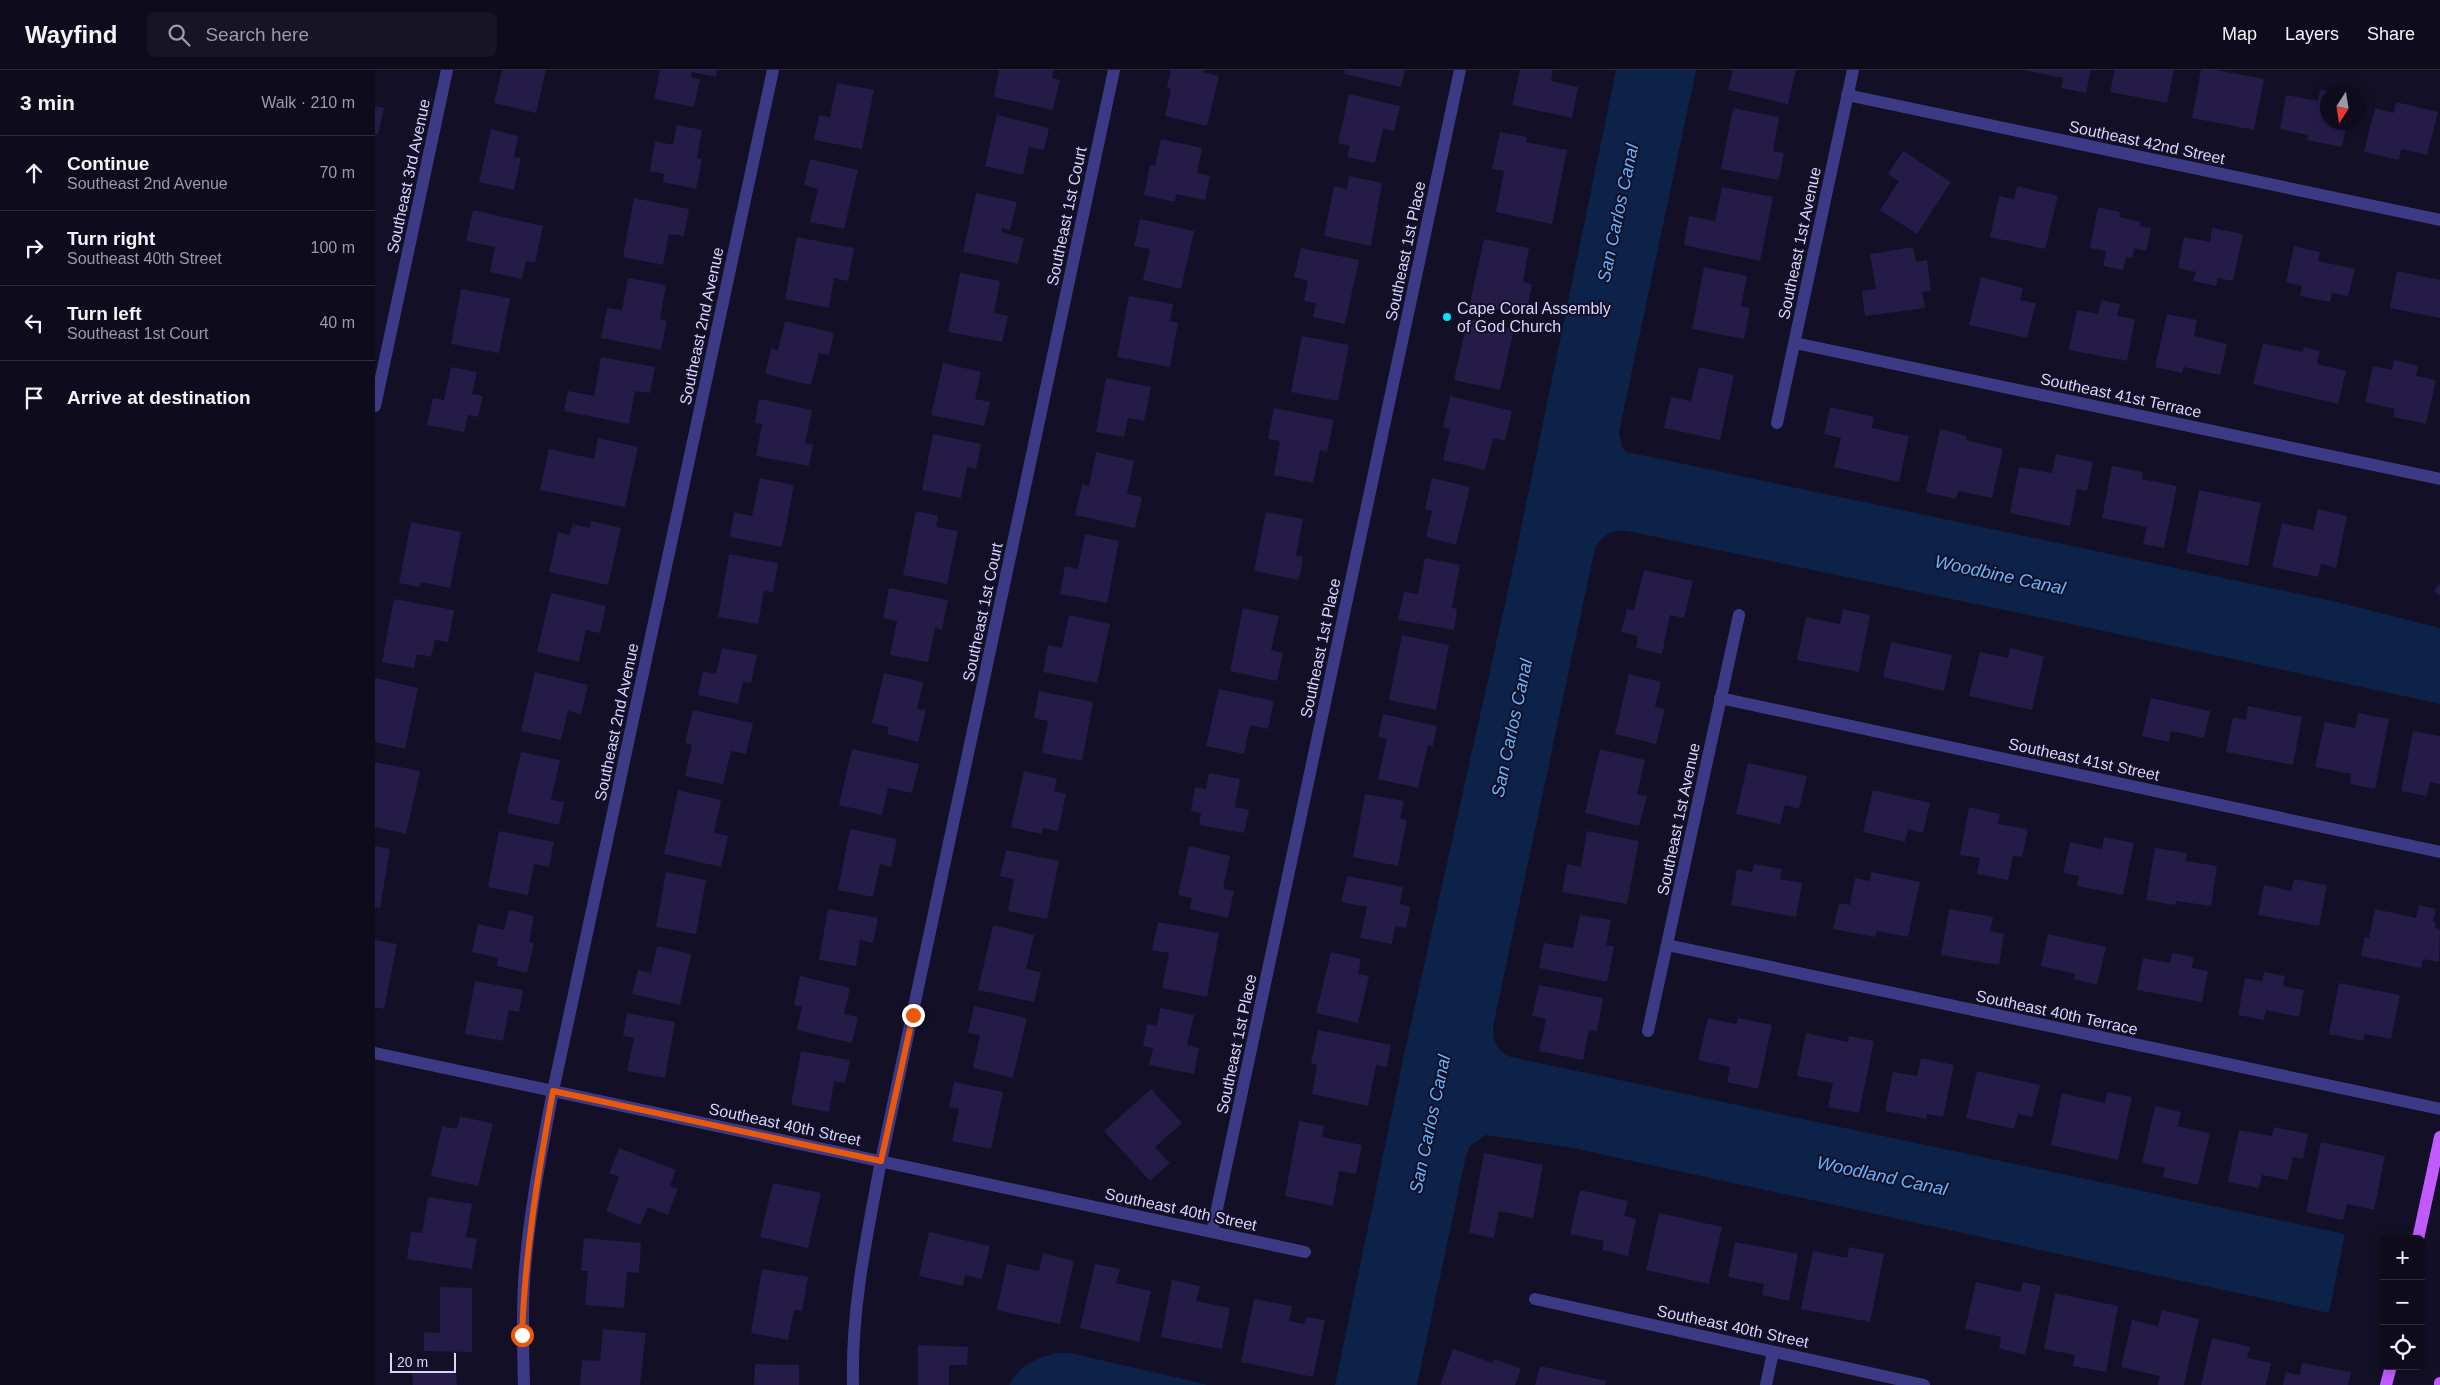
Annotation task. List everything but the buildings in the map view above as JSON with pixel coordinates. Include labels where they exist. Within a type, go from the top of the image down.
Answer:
[{"type":"main road","points":[[2419,1235],[2440,1136]]},
{"type":"main road","points":[[2387,1385],[2390,1370]]},
{"type":"street","name":"Southeast 3rd Avenue","points":[[375,406],[447,70]]},
{"type":"street","name":"Southeast 2nd Avenue","points":[[524,1385],[522,1335],[524,1281],[533,1201],[553,1091],[773,70]]},
{"type":"street","name":"Southeast 1st Court","points":[[881,1161],[1114,70]]},
{"type":"street","name":"Southeast 1st Place","points":[[1212,1232],[1460,70]]},
{"type":"street","name":"Southeast 1st Avenue","points":[[1777,422],[1853,70]]},
{"type":"street","name":"Southeast 42nd Street","points":[[1847,95],[2440,220]]},
{"type":"street","name":"Southeast 41st Terrace","points":[[1795,343],[2440,478]]},
{"type":"street","name":"Southeast 1st Avenue","points":[[1648,1031],[1739,615]]},
{"type":"street","name":"Southeast 41st Street","points":[[1720,698],[2440,852]]},
{"type":"street","name":"Southeast 40th Terrace","points":[[1667,945],[2440,1109]]},
{"type":"street","name":"Southeast 40th Street","points":[[375,1053],[1305,1252]]},
{"type":"street","points":[[853,1385],[854,1339],[862,1256],[881,1161]]},
{"type":"street","name":"Southeast 40th Street","points":[[1535,1299],[1924,1385]]},
{"type":"street","points":[[1766,1385],[1773,1352]]},
{"type":"water","points":[[1616,70],[1696,70],[1619,432],[1622,447],[1627,452],[2337,602],[2440,628],[2440,704],[1627,531],[1612,532],[1601,539],[1595,548],[1493,1027],[1494,1037],[1499,1049],[1511,1057],[2345,1234],[2329,1313],[1573,1148],[1486,1135],[1470,1146],[1466,1156],[1417,1385],[1335,1385],[1404,1055],[1511,577]]},
{"type":"water","points":[[1059,1353],[1070,1353],[1209,1385],[1009,1385],[1018,1372],[1030,1363]]},
{"type":"place","name":"Cape Coral Assembly of God Church","points":[[1447,317]]},
{"type":"route","points":[[522,1335],[524,1281],[533,1201],[553,1091],[881,1161],[913,1015]]},
{"type":"water label","name":"San Carlos Canal","points":[[1618,213]]},
{"type":"water label","name":"Woodbine Canal","points":[[2000,575]]},
{"type":"water label","name":"San Carlos Canal","points":[[1512,728]]},
{"type":"water label","name":"San Carlos Canal","points":[[1430,1124]]},
{"type":"water label","name":"Woodland Canal","points":[[1882,1176]]}]
